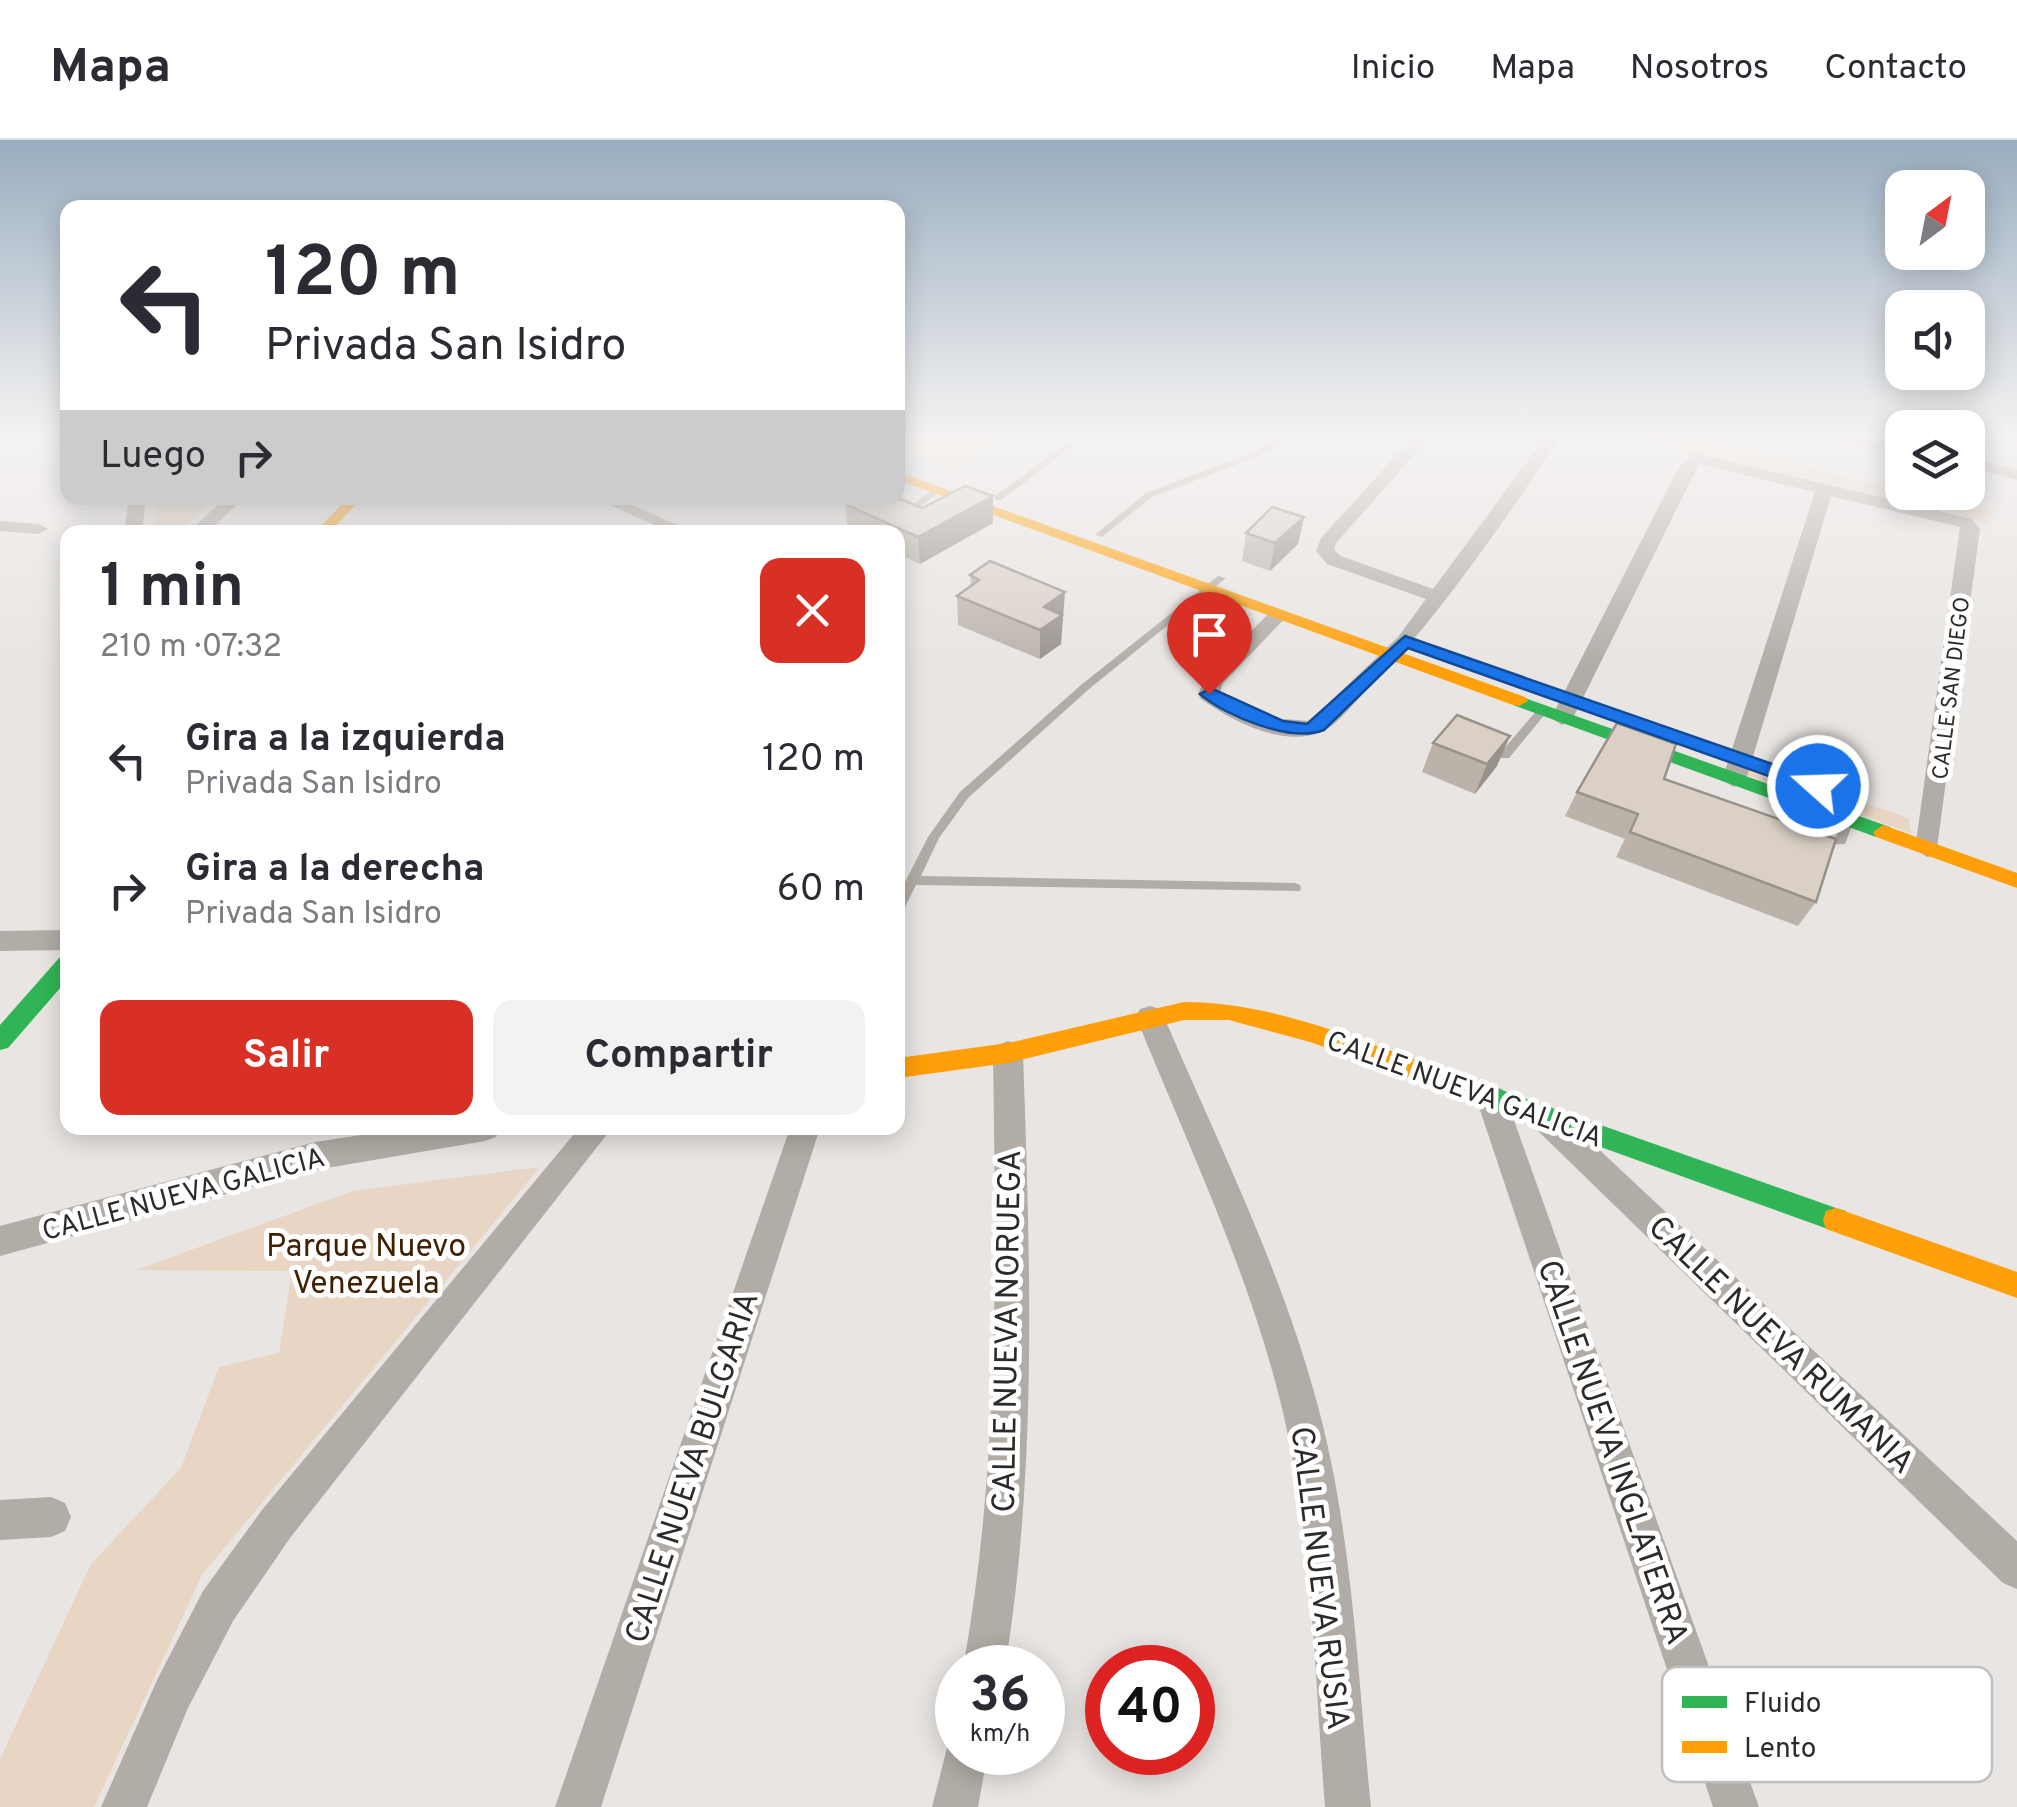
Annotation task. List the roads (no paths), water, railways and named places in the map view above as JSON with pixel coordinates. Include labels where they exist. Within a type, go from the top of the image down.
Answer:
[{"type":"street","points":[[638,513],[667,525]]},
{"type":"street","points":[[1006,513],[1398,649],[1848,820],[2017,857]]},
{"type":"street","points":[[1038,513],[1214,583],[1278,614],[1398,649],[1559,710]]},
{"type":"street","points":[[1353,513],[1327,542],[1325,552],[1334,560],[1439,597]]},
{"type":"street","points":[[1278,614],[1213,682],[1209,694],[1279,726],[1308,730],[1318,726],[1398,649],[1499,513]]},
{"type":"street","points":[[1559,710],[1663,513]]},
{"type":"street","points":[[1736,780],[1817,513]]},
{"type":"street","name":"CALLE SAN DIEGO","points":[[1921,513],[1970,526],[1930,839]]},
{"type":"street","points":[[0,526],[39,529]]},
{"type":"street","points":[[1736,780],[1930,839],[2017,881]]},
{"type":"street","points":[[0,941],[60,940]]},
{"type":"street","points":[[0,1042],[60,972]]},
{"type":"street","name":"CALLE NUEVA GALICIA","points":[[905,1067],[1008,1053],[1150,1016],[1229,1011],[1272,1020],[2017,1285]]},
{"type":"street","name":"CALLE NUEVA RUSIA","points":[[1150,1016],[1267,1297],[1299,1402],[1319,1511],[1348,1807]]},
{"type":"street","name":"CALLE NUEVA NORUEGA","points":[[987,1645],[1008,1474],[1008,1053]]},
{"type":"street","name":"CALLE NUEVA INGLATERRA","points":[[1491,1098],[1688,1667]]},
{"type":"street","name":"CALLE NUEVA RUMANIA","points":[[1546,1118],[2017,1569]]},
{"type":"street","points":[[316,1156],[347,1135]]},
{"type":"street","name":"CALLE NUEVA GALICIA","points":[[0,1241],[316,1156],[443,1135]]},
{"type":"street","points":[[124,1807],[173,1693],[218,1606],[276,1524],[590,1135]]},
{"type":"street","name":"CALLE NUEVA BULGARIA","points":[[578,1807],[803,1135]]},
{"type":"street","points":[[0,1520],[51,1517]]},
{"type":"street","points":[[955,1807],[961,1775]]},
{"type":"street","name":"CALLE NUEVA INGLATERRA","points":[[1727,1782],[1736,1807]]},
{"type":"lane","points":[[901,517],[907,513]]},
{"type":"lane","points":[[1099,535],[1127,513]]},
{"type":"lane","points":[[905,896],[949,814],[973,786],[1085,687],[1214,583]]},
{"type":"lane","points":[[1505,755],[1559,710]]},
{"type":"lane","points":[[1807,837],[1822,842],[1840,841],[1848,820]]},
{"type":"lane","points":[[914,880],[1295,888]]},
{"type":"park label","name":"Parque Nuevo Venezuela","points":[[366,1264]]}]
